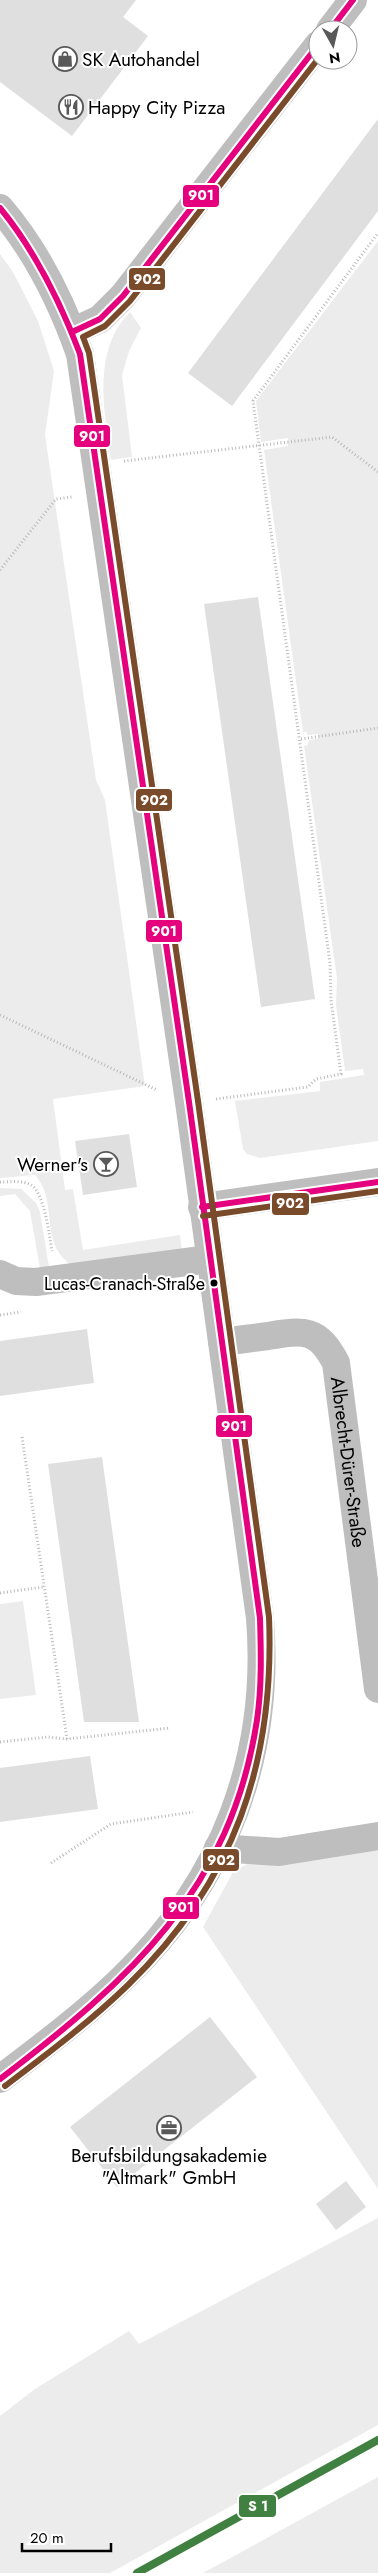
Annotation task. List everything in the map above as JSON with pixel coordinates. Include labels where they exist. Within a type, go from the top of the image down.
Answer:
[{"type":"street","points":[[337,20],[350,1]]},
{"type":"street","points":[[72,332],[100,319],[123,296],[308,58]]},
{"type":"street","points":[[0,208],[34,256],[72,332],[80,354],[189,1102],[260,1618],[264,1661],[253,1752],[242,1792],[218,1848],[179,1914],[153,1947],[85,2013],[0,2079]]},
{"type":"street","points":[[202,1206],[378,1182]]},
{"type":"street","points":[[0,1274],[16,1281],[36,1282],[210,1259]]},
{"type":"street","name":"Albrecht-Dürer-Straße","points":[[222,1342],[300,1331],[316,1337],[328,1347],[336,1363],[378,1689]]},
{"type":"street","points":[[218,1848],[279,1852],[378,1836]]},
{"type":"path","points":[[0,1015],[140,1084],[189,1102],[308,1087],[316,1079],[340,1074],[331,1000],[330,963],[301,739],[258,444],[254,401],[378,233]]},
{"type":"path","points":[[96,464],[332,437],[378,472]]},
{"type":"path","points":[[0,570],[56,499],[100,493]]},
{"type":"path","points":[[301,739],[378,728]]},
{"type":"path","points":[[0,1182],[22,1182],[31,1185],[38,1193],[44,1209],[58,1280]]},
{"type":"path","points":[[22,1437],[67,1739]]},
{"type":"path","points":[[0,1593],[43,1587]]},
{"type":"path","points":[[0,1742],[48,1737],[67,1739],[170,1728]]},
{"type":"path","points":[[52,1863],[111,1824],[193,1812]]},
{"type":"shaded area","points":[[378,241],[378,1141],[260,1158],[247,1154],[243,1149],[235,1101],[320,1091],[320,1082],[364,1075],[363,1069],[345,1071],[336,1005],[337,978],[304,746],[308,745],[308,741],[319,738],[318,734],[307,735],[307,732],[303,732],[264,450],[288,446],[288,438],[261,442],[256,401]]},
{"type":"shaded area","points":[[0,254],[13,272],[38,321],[54,371],[45,435],[96,780],[105,800],[145,1086],[53,1099],[65,1190],[73,1189],[83,1250],[180,1235],[182,1251],[70,1264],[59,1253],[54,1244],[45,1193],[35,1175],[0,1178]]},
{"type":"shaded area","points":[[130,312],[141,328],[129,351],[122,375],[132,457],[111,460],[104,402],[105,363],[110,344],[118,327]]},
{"type":"shaded area","points":[[0,1188],[21,1189],[36,1203],[40,1212],[50,1273],[41,1274],[30,1211],[15,1194],[0,1196]]},
{"type":"shaded area","points":[[23,1601],[36,1695],[0,1699],[0,1604]]},
{"type":"shaded area","points":[[378,1845],[378,2189],[203,1927],[233,1872],[247,1864]]},
{"type":"shaded area","points":[[378,2218],[378,2425],[110,2573],[0,2573],[0,2416],[35,2389],[129,2331],[139,2344]]},
{"type":"shaded area","points":[[378,2477],[378,2573],[203,2573]]},
{"type":"building","name":"SK Autohandel","points":[[0,0],[136,0],[123,17],[148,36],[72,136],[0,82]]},
{"type":"building","points":[[378,119],[378,211],[232,406],[188,373]]},
{"type":"building","points":[[258,597],[315,999],[261,1007],[204,604]]},
{"type":"building","name":"Werner's","points":[[129,1134],[137,1187],[83,1195],[75,1141]]},
{"type":"building","points":[[87,1329],[94,1383],[0,1396],[0,1341]]},
{"type":"building","points":[[102,1457],[139,1722],[84,1722],[48,1464]]},
{"type":"building","points":[[90,1756],[98,1809],[0,1822],[0,1768]]},
{"type":"building","points":[[210,2017],[257,2077],[117,2187],[70,2127]]},
{"type":"building","points":[[346,2181],[366,2207],[336,2230],[316,2204]]},
{"type":"transit line","name":"901","points":[[338,20],[353,0]]},
{"type":"transit line","name":"901","points":[[72,332],[100,319],[123,296],[308,58]]},
{"type":"transit line","name":"902","points":[[5,2086],[114,1999],[165,1946],[196,1905],[221,1862],[240,1817],[255,1770],[264,1722],[269,1671],[269,1617],[198,1101],[89,353],[83,337],[105,326],[130,301],[309,70]]},
{"type":"transit line","name":"901","points":[[0,208],[25,242],[46,278],[80,354],[189,1102],[260,1618],[261,1656],[257,1720],[244,1780],[224,1834],[199,1882],[168,1926],[132,1967],[91,2005],[0,2079]]},
{"type":"transit line","name":"901","points":[[202,1207],[378,1182]]},
{"type":"transit line","name":"902","points":[[203,1216],[378,1191]]},
{"type":"transit line","points":[[137,2573],[378,2440]]},
{"type":"place","name":"SK Autohandel","points":[[65,59]]},
{"type":"place","name":"Happy City Pizza","points":[[71,107]]},
{"type":"place","name":"Werner's","points":[[106,1164]]},
{"type":"place","name":"Lucas-Cranach-Straße","points":[[214,1283]]},
{"type":"place","name":"Berufsbildungsakademie \"Altmark\" GmbH","points":[[169,2128]]}]
